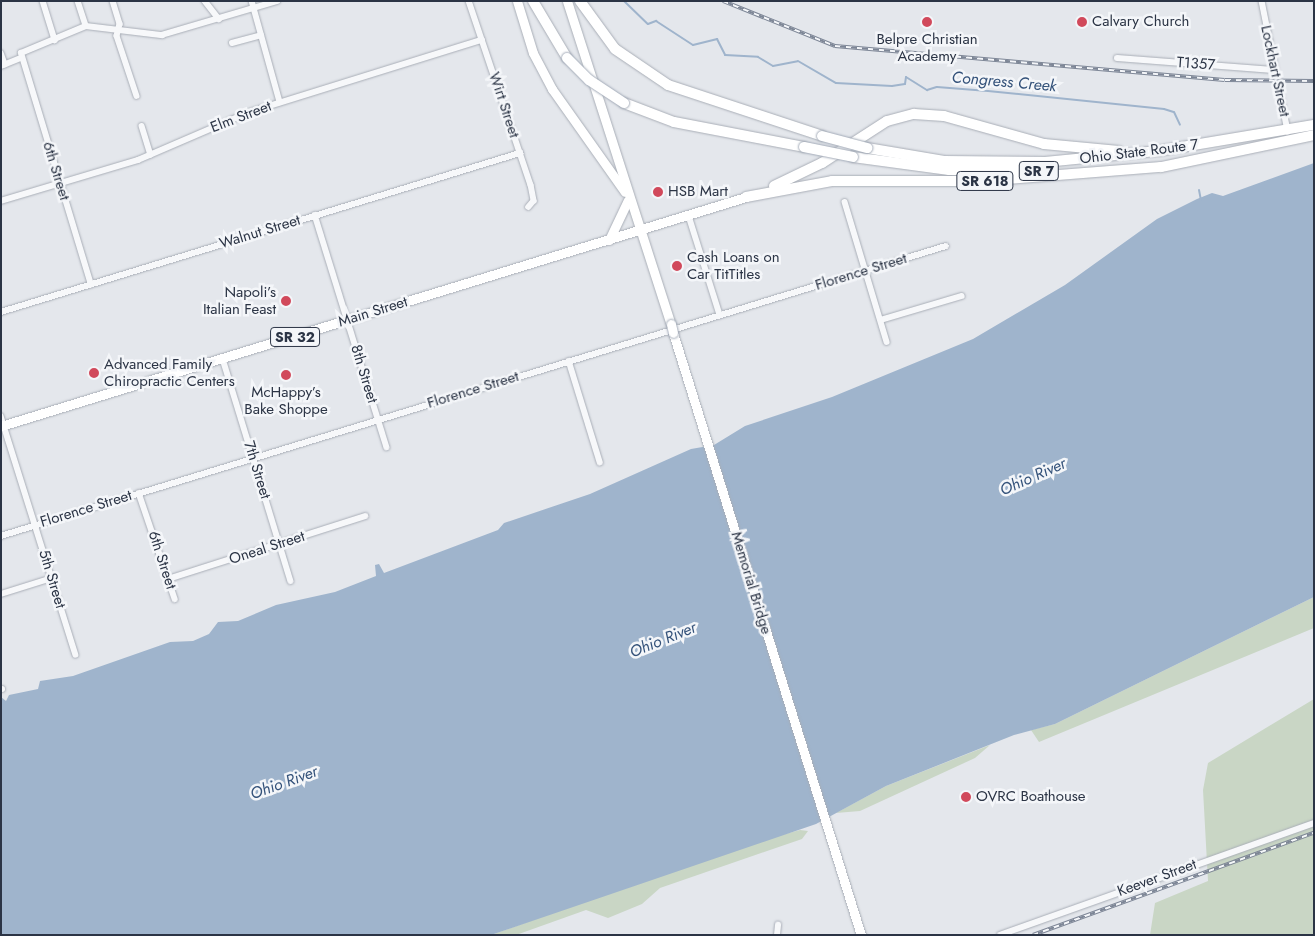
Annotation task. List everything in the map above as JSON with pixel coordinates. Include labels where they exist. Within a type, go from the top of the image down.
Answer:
[{"type":"highway","name":"SR 7","points":[[533,1],[567,58],[589,80],[624,103],[674,122],[853,157],[993,172],[1120,166],[1225,153]]},
{"type":"highway","name":"Ohio State Route 7","points":[[580,1],[615,49],[668,85],[822,136],[902,155],[1008,163],[1158,151],[1289,135],[1314,135]]},
{"type":"highway","points":[[746,197],[809,170],[887,121],[914,114],[944,116],[1044,144],[1158,151]]},
{"type":"highway","name":"Ohio State Route 7","points":[[1225,153],[1289,135],[1314,125]]},
{"type":"highway","name":"SR 618","points":[[746,197],[832,181],[1016,180],[1161,167],[1225,153]]},
{"type":"main road","points":[[516,1],[533,53],[552,89],[627,196]]},
{"type":"main road","points":[[567,1],[627,196],[610,240]]},
{"type":"main road","name":"Memorial Bridge","points":[[627,196],[671,324],[861,935]]},
{"type":"main road","name":"Main Street","points":[[3,426],[746,197]]},
{"type":"street","points":[[43,1],[55,40]]},
{"type":"street","points":[[78,1],[86,26]]},
{"type":"street","points":[[113,1],[118,30],[137,96]]},
{"type":"street","points":[[205,1],[219,19]]},
{"type":"street","points":[[252,1],[280,102]]},
{"type":"street","points":[[1,53],[3,65],[21,58],[22,50],[55,40],[86,26],[162,35],[277,1]]},
{"type":"street","name":"Wirt Street","points":[[469,1],[534,197],[528,207]]},
{"type":"street","name":"Lockhart Street","points":[[1262,1],[1274,70],[1289,135]]},
{"type":"street","points":[[232,43],[261,35]]},
{"type":"street","name":"Elm Street","points":[[1,201],[151,154],[225,121],[280,102],[482,40]]},
{"type":"street","name":"6th Street","points":[[21,58],[91,285]]},
{"type":"street","name":"T1357","points":[[1117,58],[1274,70]]},
{"type":"street","points":[[142,126],[151,154]]},
{"type":"street","name":"Walnut Street","points":[[1,312],[520,153]]},
{"type":"street","points":[[845,202],[888,342]]},
{"type":"street","name":"8th Street","points":[[315,215],[387,447]]},
{"type":"street","points":[[689,216],[720,315]]},
{"type":"street","name":"Florence Street","points":[[1,536],[139,492],[946,246]]},
{"type":"street","points":[[881,320],[962,296]]},
{"type":"street","name":"7th Street","points":[[223,359],[291,581]]},
{"type":"street","points":[[569,361],[600,462]]},
{"type":"street","name":"5th Street","points":[[1,416],[76,655]]},
{"type":"street","name":"6th Street","points":[[139,492],[175,599]]},
{"type":"street","name":"Oneal Street","points":[[168,579],[365,516]]},
{"type":"street","points":[[1,594],[52,578]]},
{"type":"street","name":"Keever Street","points":[[1000,935],[1314,822]]},
{"type":"street","points":[[777,935],[778,925]]},
{"type":"green space","points":[[1314,597],[1314,628],[1039,742],[1031,730],[1055,724]]},
{"type":"green space","points":[[1314,699],[1314,935],[1150,935],[1155,903],[1208,881],[1203,790],[1208,763]]},
{"type":"green space","points":[[990,745],[975,758],[860,811],[836,813],[886,786]]},
{"type":"green space","points":[[800,830],[808,831],[802,839],[660,888],[642,904],[608,918],[586,910],[516,935],[491,935],[737,847]]},
{"type":"water","name":"Ohio River","points":[[1314,163],[1314,597],[1055,724],[1014,735],[886,786],[816,824],[491,935],[1,935],[1,697],[6,701],[9,695],[38,689],[40,681],[73,676],[170,642],[193,641],[209,634],[218,622],[238,621],[276,605],[335,592],[376,576],[375,565],[379,564],[384,573],[498,530],[504,523],[590,494],[691,449],[714,445],[745,426],[832,397],[973,339],[1065,285],[1157,219],[1197,199],[1212,193],[1223,196]]},
{"type":"waterway","name":"Congress Creek","points":[[624,1],[648,24],[656,21],[693,45],[717,39],[725,55],[758,57],[773,66],[798,61],[836,83],[892,86],[905,84],[906,77],[927,90],[937,87],[988,91],[1164,109],[1174,112],[1180,125]]},
{"type":"waterway","name":"Congress Creek","points":[[1199,190],[1201,200]]},
{"type":"railway","points":[[723,1],[835,46],[1225,80],[1314,81]]},
{"type":"railway","points":[[1033,935],[1314,833]]},
{"type":"place","name":"Belpre Christian Academy","points":[[927,22]]},
{"type":"place","name":"Calvary Church","points":[[1082,22]]},
{"type":"place","name":"HSB Mart","points":[[658,192]]},
{"type":"place","name":"Cash Loans on Car TitTitles","points":[[677,266]]},
{"type":"place","name":"Napoli’s Italian Feast","points":[[286,301]]},
{"type":"place","name":"Advanced Family Chiropractic Centers","points":[[94,373]]},
{"type":"place","name":"McHappy’s Bake Shoppe","points":[[286,375]]},
{"type":"place","name":"OVRC Boathouse","points":[[966,797]]}]
